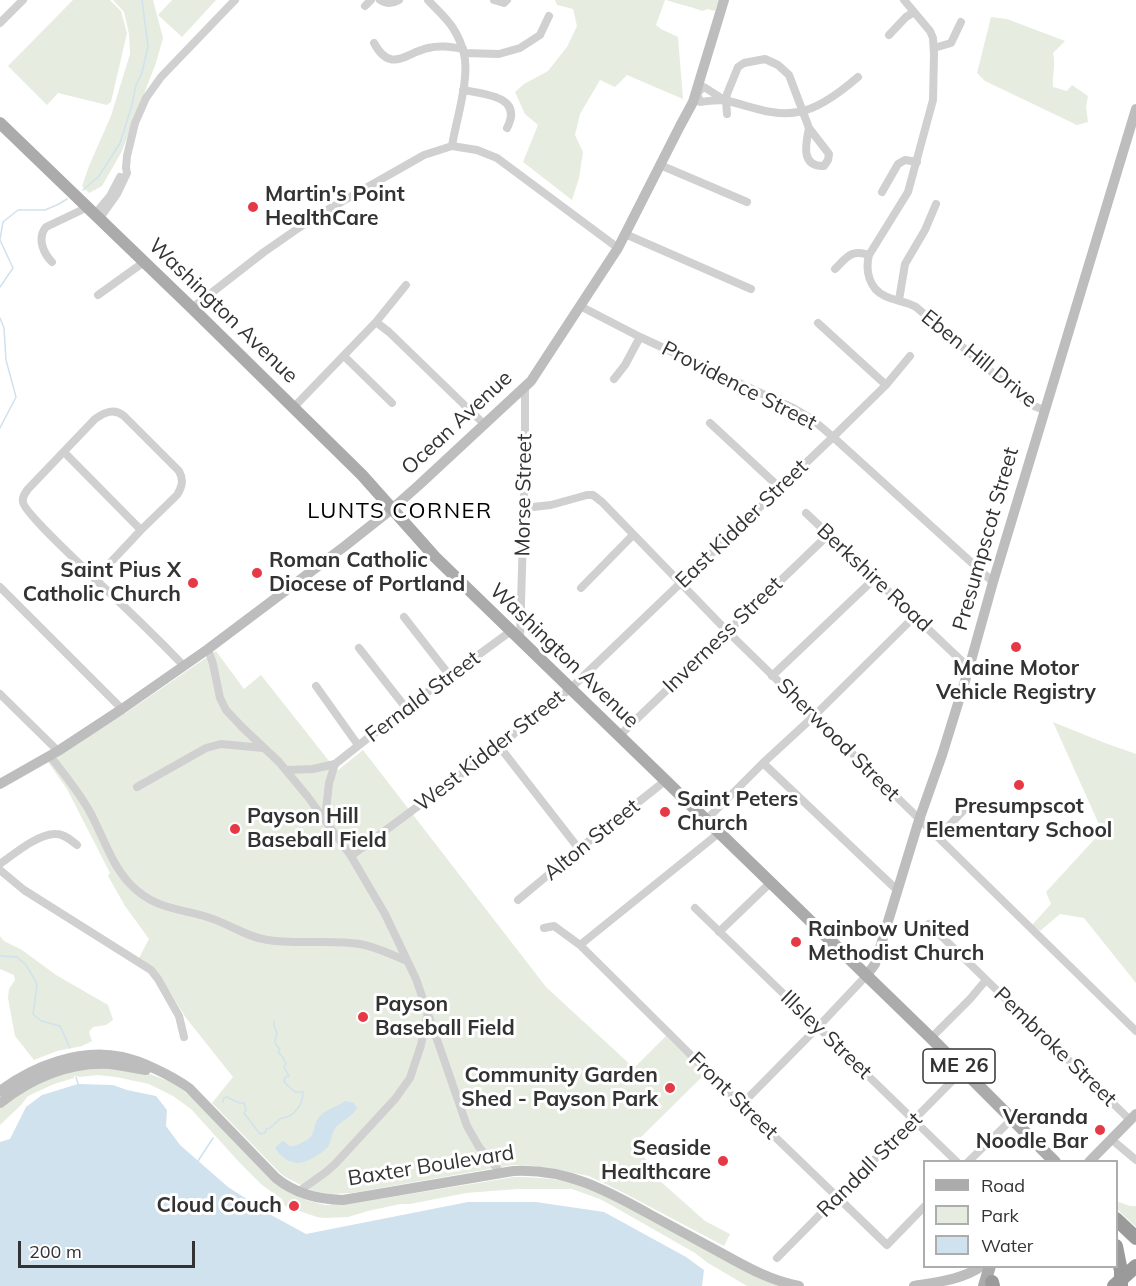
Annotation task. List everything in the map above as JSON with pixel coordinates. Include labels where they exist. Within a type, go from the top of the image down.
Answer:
[{"type":"highway","points":[[1118,1221],[1136,1238]]},
{"type":"highway","points":[[1118,1256],[1121,1286]]},
{"type":"highway","points":[[1114,1286],[1136,1266]]},
{"type":"main road","name":"Washington Avenue","points":[[0,123],[362,474],[435,557],[1054,1160]]},
{"type":"main road","points":[[983,1268],[989,1285]]},
{"type":"main road","points":[[989,1285],[997,1268]]},
{"type":"street","points":[[0,23],[23,0]]},
{"type":"street","points":[[52,261],[44,249],[41,239],[42,232],[46,227],[94,213],[121,188],[127,173],[127,156],[135,123],[146,98],[161,77],[235,0]]},
{"type":"street","points":[[380,0],[390,3],[399,0]]},
{"type":"street","points":[[494,0],[504,3],[507,0]]},
{"type":"street","name":"Ocean Avenue","points":[[0,784],[54,753],[122,709],[208,649],[393,508],[525,387],[536,374],[626,234],[697,93],[724,0]]},
{"type":"street","points":[[835,269],[852,253],[861,252],[869,255],[908,192],[933,100],[933,38],[930,31],[904,0]]},
{"type":"street","points":[[430,1],[452,27],[463,51],[465,67],[463,90],[452,146]]},
{"type":"street","points":[[889,35],[914,12]]},
{"type":"street","points":[[374,43],[390,60],[438,46],[498,54],[520,48],[540,35],[549,16]]},
{"type":"street","points":[[934,48],[951,43],[962,22]]},
{"type":"street","points":[[727,114],[726,101],[738,67],[744,63],[765,59],[778,65],[793,81],[809,128],[829,153],[824,166],[811,163],[807,157],[806,143],[809,128]]},
{"type":"street","points":[[697,93],[704,87],[726,101],[791,113],[802,111],[835,94],[858,77]]},
{"type":"street","points":[[463,90],[504,100],[511,108],[512,115],[507,128]]},
{"type":"street","name":"Presumpscot Street","points":[[866,976],[875,964],[919,820],[942,755],[1136,109]]},
{"type":"street","points":[[192,308],[264,252],[313,218],[424,155],[452,146],[477,150],[497,158],[618,248]]},
{"type":"street","points":[[882,192],[898,164],[905,160],[917,162]]},
{"type":"street","points":[[660,165],[747,202]]},
{"type":"street","points":[[899,300],[905,264],[925,230],[936,204]]},
{"type":"street","points":[[626,234],[751,289]]},
{"type":"street","name":"Eben Hill Drive","points":[[869,255],[867,268],[875,289],[881,294],[910,304],[924,313],[1029,404],[1044,410]]},
{"type":"street","points":[[98,295],[144,262]]},
{"type":"street","points":[[294,407],[376,322],[406,285]]},
{"type":"street","name":"Providence Street","points":[[580,306],[640,337],[795,409],[813,420],[993,582]]},
{"type":"street","points":[[376,322],[485,425]]},
{"type":"street","points":[[818,323],[886,385]]},
{"type":"street","points":[[614,379],[625,366],[640,337]]},
{"type":"street","points":[[344,356],[392,403]]},
{"type":"street","name":"East Kidder Street","points":[[570,689],[834,437],[886,385],[910,356]]},
{"type":"street","name":"Morse Street","points":[[516,635],[524,508],[525,387]]},
{"type":"street","points":[[95,579],[181,490],[183,483],[179,471],[164,455],[124,416],[115,411],[100,415],[28,489],[24,494],[23,502],[38,522],[95,579],[143,624],[184,666]]},
{"type":"street","points":[[710,423],[780,488]]},
{"type":"street","points":[[64,452],[141,530]]},
{"type":"street","name":"Sherwood Street","points":[[524,508],[551,505],[593,495],[602,502],[727,632],[1136,1031]]},
{"type":"street","name":"Berkshire Road","points":[[806,513],[969,668]]},
{"type":"street","points":[[581,588],[633,535]]},
{"type":"street","name":"Inverness Street","points":[[619,736],[828,535]]},
{"type":"street","points":[[772,676],[874,579]]},
{"type":"street","points":[[0,587],[122,709]]},
{"type":"street","points":[[706,820],[915,616]]},
{"type":"street","points":[[404,617],[450,676]]},
{"type":"street","name":"Fernald Street","points":[[286,770],[313,769],[335,764],[450,676],[516,635]]},
{"type":"street","points":[[359,648],[406,708]]},
{"type":"street","points":[[208,649],[223,704],[234,719],[286,770],[325,819],[351,856],[385,915],[416,979],[467,1126],[479,1147],[501,1173]]},
{"type":"street","points":[[316,686],[358,745]]},
{"type":"street","name":"West Kidder Street","points":[[351,856],[499,746],[570,689]]},
{"type":"street","points":[[0,694],[54,753],[89,812],[111,857],[124,878],[140,893],[156,903],[209,917],[257,938],[361,944],[407,961]]},
{"type":"street","points":[[137,787],[206,748],[221,744],[263,748]]},
{"type":"street","points":[[499,746],[579,849]]},
{"type":"street","points":[[764,763],[897,890]]},
{"type":"street","points":[[325,819],[329,783],[335,764]]},
{"type":"street","name":"Alton Street","points":[[518,900],[665,781]]},
{"type":"street","points":[[938,837],[963,811]]},
{"type":"street","points":[[580,945],[719,833]]},
{"type":"street","points":[[0,864],[37,839],[48,835],[58,834],[68,837],[77,845]]},
{"type":"street","points":[[0,870],[24,890],[151,970],[179,1016],[184,1037]]},
{"type":"street","points":[[719,932],[770,883]]},
{"type":"street","name":"Illsley Street","points":[[695,908],[956,1160]]},
{"type":"street","name":"Pembroke Street","points":[[929,924],[1133,1117]]},
{"type":"street","name":"Front Street","points":[[544,928],[555,926],[580,945],[887,1245],[923,1208]]},
{"type":"street","points":[[742,1104],[866,976]]},
{"type":"street","points":[[931,1038],[986,980]]},
{"type":"street","points":[[298,1192],[335,1164],[403,1089],[415,1065],[428,1015]]},
{"type":"street","name":"Baxter Boulevard","points":[[0,1091],[19,1078],[44,1066],[86,1056],[111,1055],[133,1059],[182,1083],[197,1095],[276,1178],[298,1192],[315,1197],[343,1200],[501,1173],[530,1170],[561,1174],[626,1201],[754,1271],[799,1286]]},
{"type":"street","name":"Baxter Boulevard","points":[[0,1102],[38,1078],[80,1066],[107,1064],[161,1073]]},
{"type":"street","name":"Randall Street","points":[[777,1258],[963,1071]]},
{"type":"street","points":[[1090,1160],[1133,1117]]},
{"type":"street","points":[[970,1160],[1012,1119]]},
{"type":"street","points":[[1111,1139],[1136,1160]]},
{"type":"street","points":[[914,1286],[951,1280],[981,1268]]},
{"type":"green space","points":[[73,0],[110,0],[121,11],[127,33],[111,102],[107,105],[58,93],[47,105],[8,66]]},
{"type":"green space","points":[[113,0],[153,0],[163,38],[156,63],[122,151],[102,186],[89,193],[82,186],[111,116],[130,54],[129,34],[124,12]]},
{"type":"green space","points":[[172,0],[216,0],[182,37],[158,15]]},
{"type":"green space","points":[[555,0],[665,0],[656,25],[678,37],[683,99],[627,75],[615,87],[600,80],[580,114],[575,135],[583,152],[579,178],[572,200],[523,162],[538,125],[525,114],[515,92],[524,84],[548,71],[567,47],[577,26],[573,9],[557,5]]},
{"type":"green space","points":[[666,0],[719,0],[715,11],[708,9],[702,11]]},
{"type":"green space","points":[[991,17],[1007,19],[1065,41],[1053,53],[1053,87],[1067,91],[1072,85],[1088,96],[1086,107],[1088,122],[1077,125],[985,81],[977,73]]},
{"type":"green space","points":[[216,651],[244,689],[261,675],[337,771],[363,750],[546,987],[634,1068],[666,1036],[705,1074],[635,1143],[659,1180],[705,1221],[730,1234],[724,1246],[589,1176],[535,1166],[512,1165],[352,1193],[318,1192],[280,1173],[212,1103],[233,1077],[186,1018],[157,971],[139,958],[149,939],[125,906],[108,876],[110,873],[67,789],[48,762],[127,712]]},
{"type":"green space","points":[[1053,722],[1136,754],[1136,983],[1084,918],[1060,914],[1040,931],[1032,925],[1051,904],[1046,892],[1102,831]]},
{"type":"green space","points":[[0,936],[4,941],[22,950],[56,975],[108,1005],[113,1020],[106,1025],[93,1027],[89,1032],[92,1041],[34,1060],[15,1036],[8,998],[9,989],[15,980],[14,975],[0,969]]},
{"type":"green space","points":[[77,1067],[139,1070],[171,1082],[199,1105],[288,1192],[306,1200],[325,1205],[349,1204],[514,1177],[566,1181],[583,1185],[779,1286],[747,1286],[695,1253],[600,1199],[572,1189],[517,1189],[466,1193],[400,1204],[348,1217],[317,1217],[285,1206],[282,1199],[262,1185],[191,1109],[173,1096],[149,1084],[116,1077],[74,1076],[74,1078],[54,1084],[28,1096],[0,1125],[0,1104],[11,1095]]},
{"type":"green space","points":[[1118,1203],[1136,1206],[1136,1227],[1118,1210]]},
{"type":"water","points":[[78,1084],[113,1085],[156,1096],[167,1110],[166,1126],[180,1145],[228,1187],[306,1234],[468,1202],[536,1202],[604,1212],[686,1257],[704,1270],[702,1286],[0,1286],[0,1142],[10,1139],[26,1107],[42,1095]]},
{"type":"water","points":[[345,1101],[354,1103],[357,1108],[336,1127],[327,1148],[315,1157],[298,1163],[288,1161],[275,1148],[282,1141],[291,1146],[308,1140],[320,1116]]},
{"type":"waterway","points":[[83,190],[99,176],[120,143],[136,85],[142,73],[148,46],[142,0]]},
{"type":"waterway","points":[[0,239],[3,222],[18,210],[45,210],[67,199]]},
{"type":"waterway","points":[[0,240],[13,268],[0,287]]},
{"type":"waterway","points":[[0,318],[4,328],[6,360],[16,397],[0,428]]},
{"type":"waterway","points":[[0,955],[17,957],[26,965],[37,986],[33,1014],[41,1021],[60,1026],[70,1048]]},
{"type":"waterway","points":[[223,1102],[227,1097],[244,1103],[246,1110],[244,1113],[260,1134],[265,1133],[266,1129],[281,1118],[290,1116],[299,1106],[303,1092],[295,1092],[284,1082],[285,1077],[289,1076],[284,1067],[286,1064],[283,1057],[278,1052],[280,1049],[275,1044],[277,1033],[274,1021]]},
{"type":"waterway","points":[[76,1077],[78,1084]]},
{"type":"waterway","points":[[198,1161],[213,1138]]},
{"type":"place","name":"Martin's Point HealthCare","points":[[253,207]]},
{"type":"place","name":"Roman Catholic Diocese of Portland","points":[[257,573]]},
{"type":"place","name":"Saint Pius X Catholic Church","points":[[193,583]]},
{"type":"place","name":"Maine Motor Vehicle Registry","points":[[1016,647]]},
{"type":"place","name":"Presumpscot Elementary School","points":[[1019,785]]},
{"type":"place","name":"Saint Peters Church","points":[[665,812]]},
{"type":"place","name":"Payson Hill Baseball Field","points":[[235,829]]},
{"type":"place","name":"Rainbow United Methodist Church","points":[[796,942]]},
{"type":"place","name":"Payson Baseball Field","points":[[363,1017]]},
{"type":"place","name":"Community Garden Shed - Payson Park","points":[[670,1088]]},
{"type":"place","name":"Veranda Noodle Bar","points":[[1100,1130]]},
{"type":"place","name":"Seaside Healthcare","points":[[723,1161]]},
{"type":"place","name":"Cloud Couch","points":[[294,1206]]},
{"type":"district","name":"LUNTS CORNER","points":[[400,511]]}]
